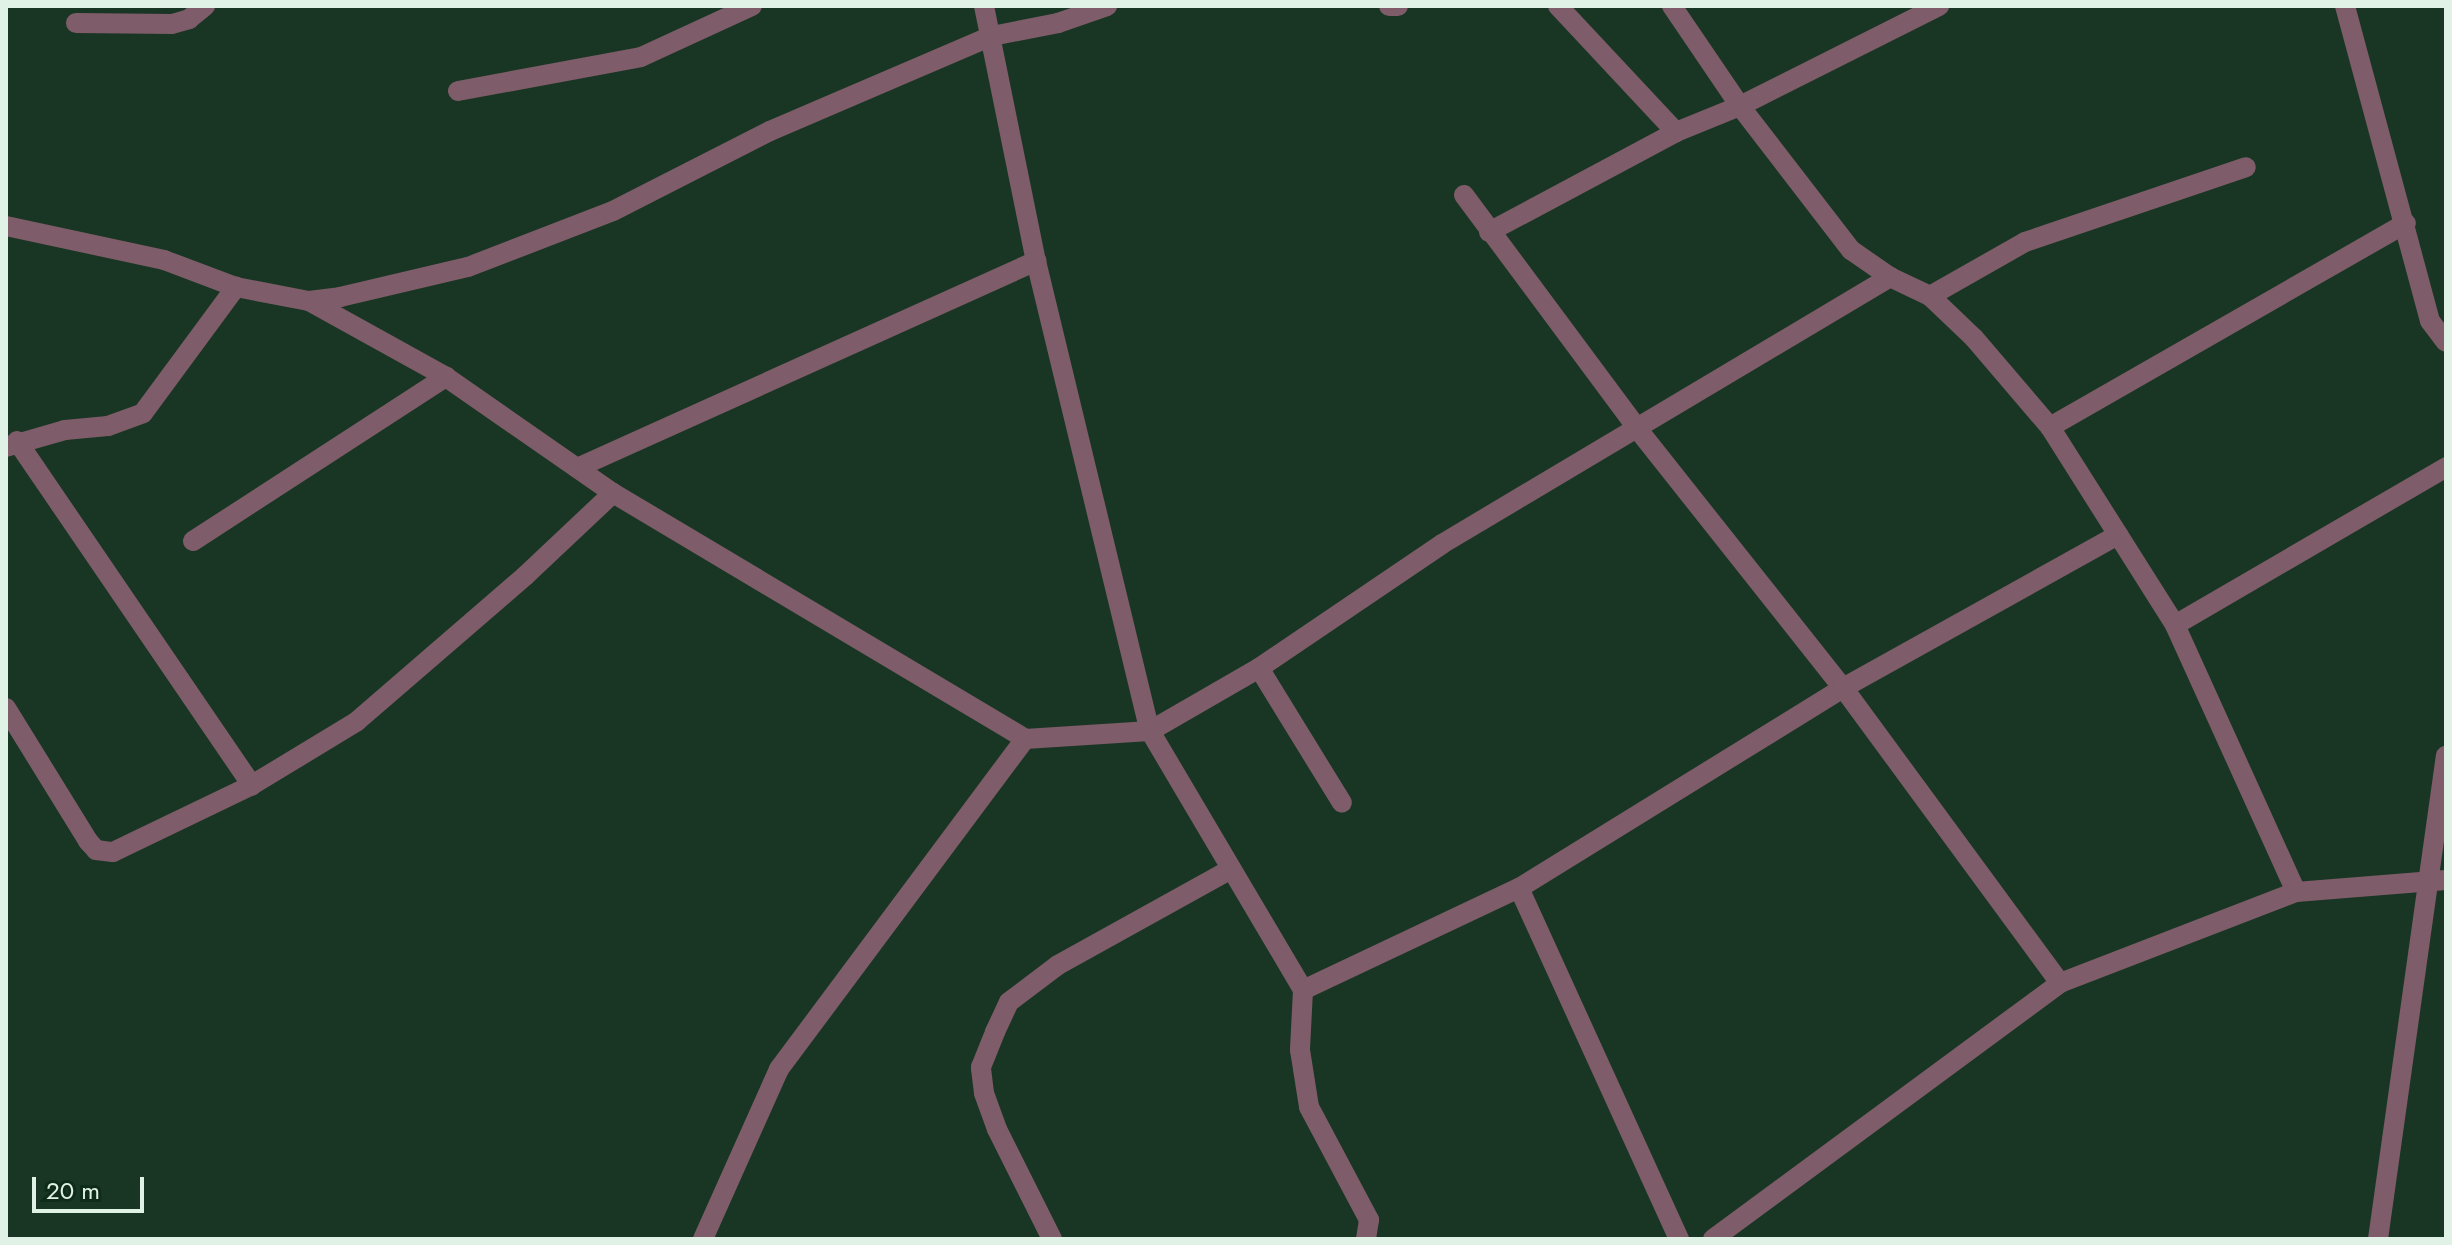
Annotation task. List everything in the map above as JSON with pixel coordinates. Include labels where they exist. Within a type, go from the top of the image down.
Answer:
[{"type":"street","points":[[76,23],[172,24],[189,19],[205,6]]},
{"type":"street","points":[[458,91],[641,57],[752,6]]},
{"type":"street","points":[[984,6],[1036,261],[1150,731],[1303,990],[1300,1050],[1309,1107],[1369,1220],[1366,1239]]},
{"type":"street","points":[[309,301],[468,267],[613,211],[770,131],[992,36],[1058,23],[1107,6]]},
{"type":"street","points":[[1389,6],[1398,6]]},
{"type":"street","points":[[1558,6],[1676,132]]},
{"type":"street","points":[[1672,6],[1740,106],[1851,250],[1890,277],[1930,296],[1974,338],[2050,427],[2175,625],[2296,892]]},
{"type":"street","points":[[1489,232],[1676,132],[1740,106],[1939,6]]},
{"type":"street","points":[[2345,6],[2430,321],[2446,342]]},
{"type":"street","points":[[1930,296],[2025,242],[2246,167]]},
{"type":"street","points":[[1464,195],[1636,427],[1843,688],[2060,983]]},
{"type":"street","points":[[2050,427],[2406,223]]},
{"type":"street","points":[[6,226],[164,260],[236,287],[309,301],[446,377],[613,493],[1025,739],[1150,731],[1259,668],[1442,544],[1890,277]]},
{"type":"street","points":[[577,468],[1036,261]]},
{"type":"street","points":[[236,287],[143,413],[108,426],[65,430],[11,444],[252,785]]},
{"type":"street","points":[[193,541],[446,377]]},
{"type":"street","points":[[2175,625],[2446,467]]},
{"type":"street","points":[[6,708],[88,841],[96,850],[113,852],[252,785],[356,722],[525,576],[613,493]]},
{"type":"street","points":[[1303,990],[1519,888],[1843,688],[2118,535]]},
{"type":"street","points":[[1259,668],[1342,803]]},
{"type":"street","points":[[703,1239],[779,1069],[1025,739]]},
{"type":"street","points":[[2378,1239],[2437,881],[2446,756]]},
{"type":"street","points":[[1052,1239],[997,1129],[984,1093],[981,1067],[1009,1002],[1058,965],[1231,869]]},
{"type":"street","points":[[1713,1239],[2060,983],[2296,892],[2437,881]]},
{"type":"street","points":[[1519,888],[1679,1239]]}]
